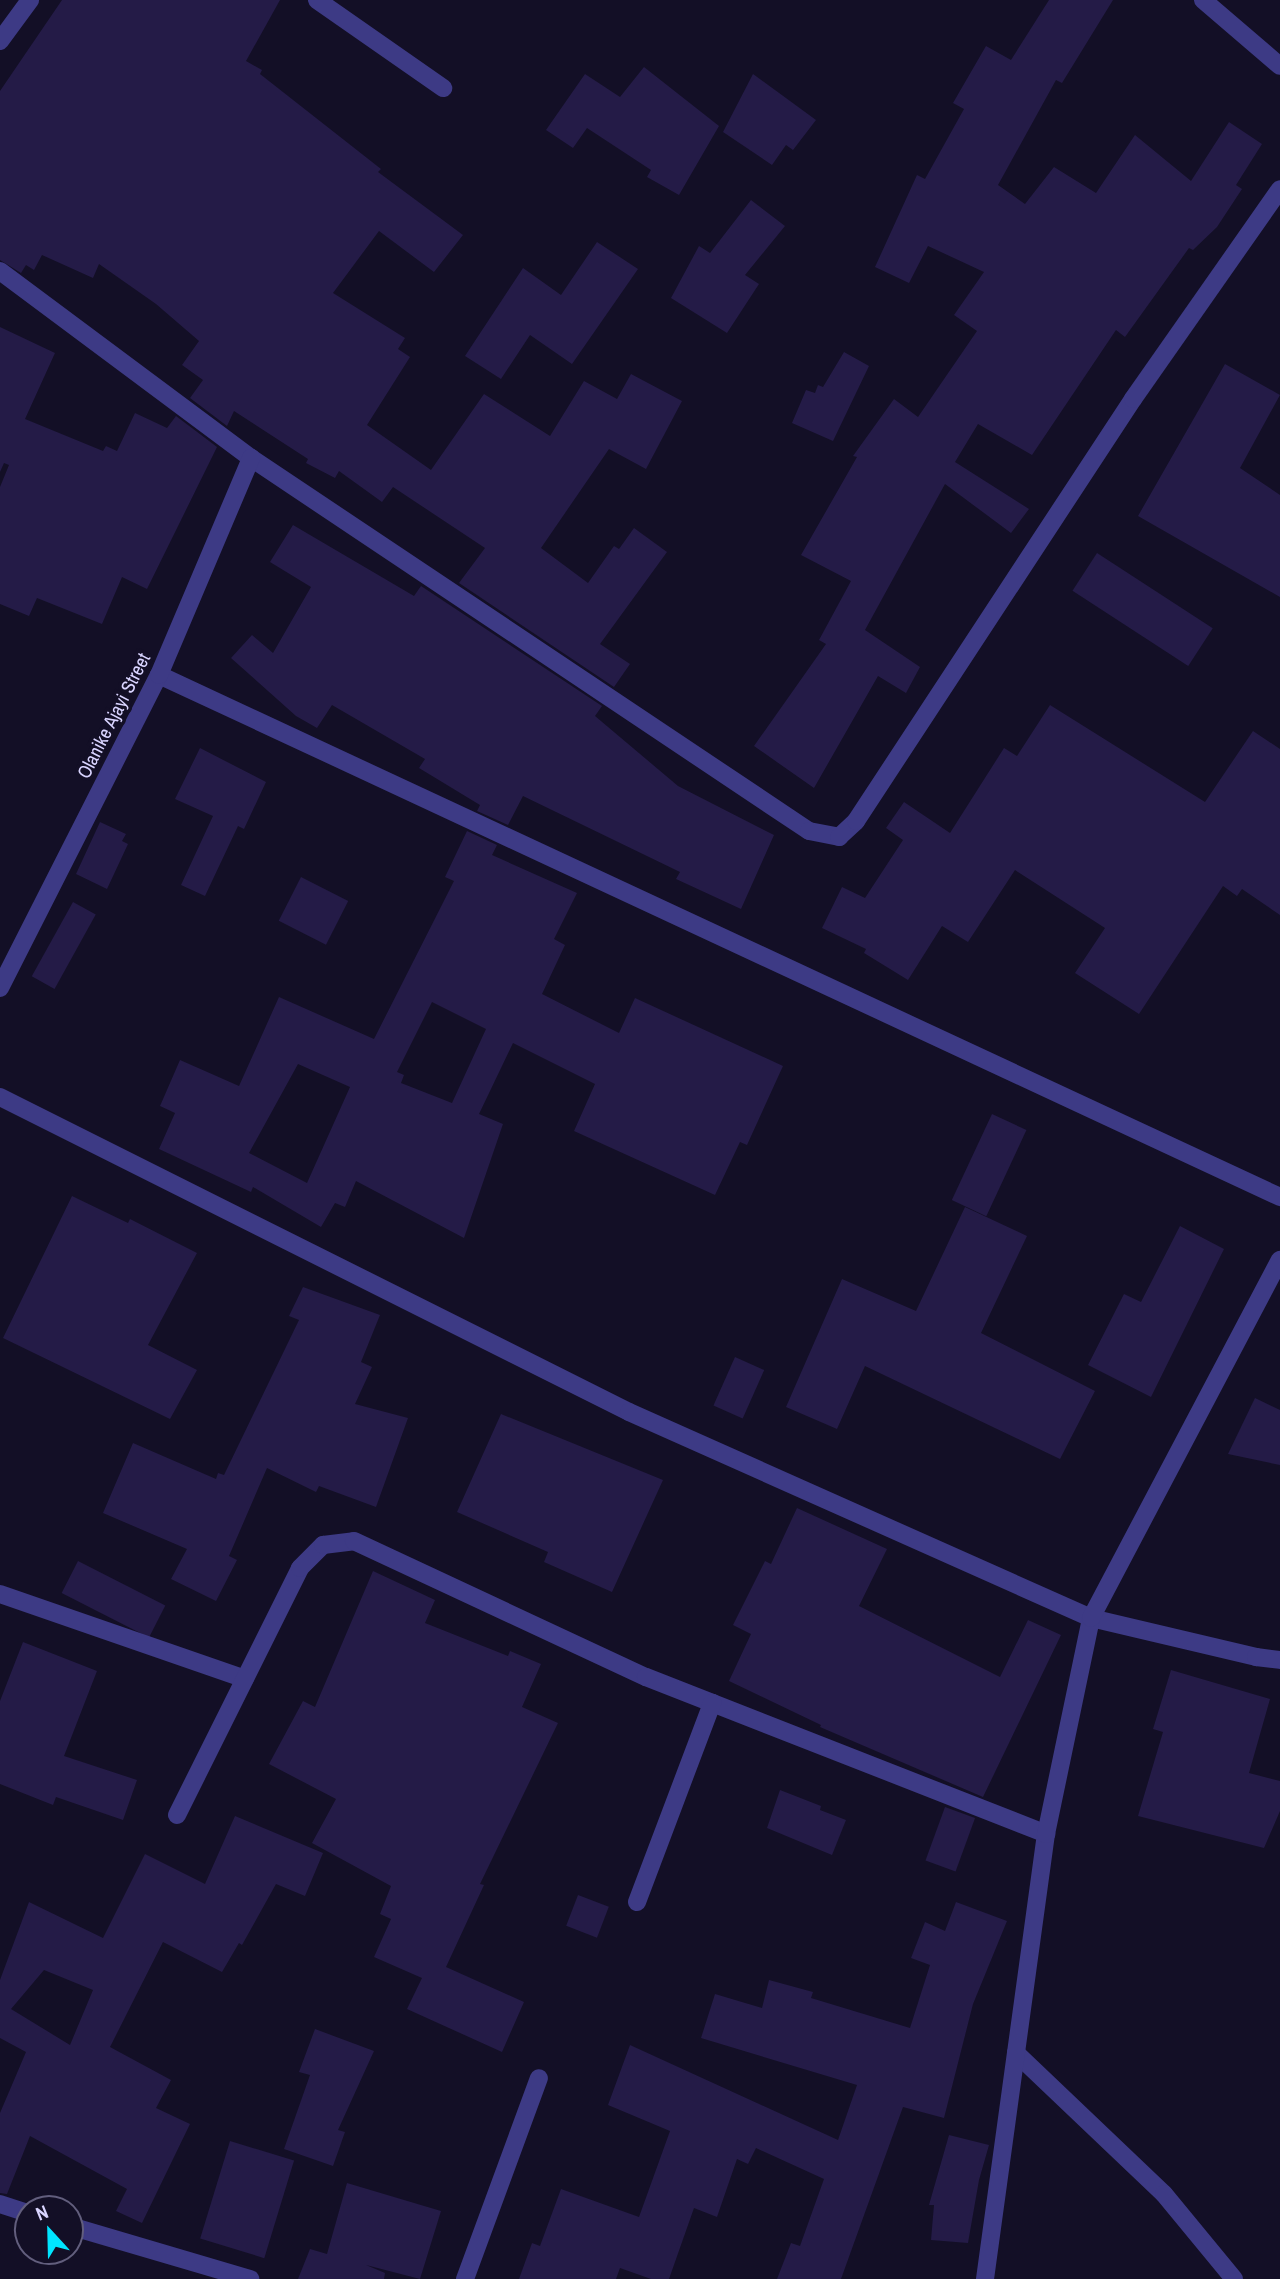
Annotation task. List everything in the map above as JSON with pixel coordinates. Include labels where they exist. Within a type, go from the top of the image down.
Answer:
[{"type":"street","points":[[0,41],[30,0]]},
{"type":"street","points":[[317,0],[443,88]]},
{"type":"street","points":[[1203,0],[1280,66]]},
{"type":"street","points":[[0,271],[251,457],[809,831],[839,837],[856,821],[1133,399],[1280,189]]},
{"type":"street","name":"Olanike Ajayi Street","points":[[0,988],[159,675],[251,457]]},
{"type":"street","points":[[159,675],[1280,1197]]},
{"type":"street","points":[[0,1097],[629,1412],[1091,1618],[1256,1657],[1280,1660]]},
{"type":"street","points":[[985,2279],[1046,1834],[1091,1618],[1280,1260]]},
{"type":"street","points":[[177,1815],[300,1568],[323,1545],[354,1541],[646,1677],[1046,1834]]},
{"type":"street","points":[[0,1594],[245,1679]]},
{"type":"street","points":[[636,1902],[712,1703]]},
{"type":"street","points":[[1016,2053],[1164,2194],[1234,2279]]},
{"type":"street","points":[[465,2279],[539,2078]]},
{"type":"street","points":[[84,2230],[250,2279]]},
{"type":"building","points":[[62,0],[280,0],[246,61],[262,70],[260,74],[381,169],[378,172],[463,235],[434,272],[379,231],[333,293],[405,338],[398,349],[410,357],[367,425],[431,470],[484,394],[550,436],[584,381],[617,399],[631,374],[682,401],[646,469],[609,449],[541,548],[588,583],[614,546],[619,549],[634,528],[667,552],[600,644],[630,664],[614,687],[459,583],[485,548],[393,487],[382,502],[339,471],[335,478],[306,463],[308,459],[234,411],[227,426],[190,398],[203,380],[182,365],[199,341],[156,304],[99,264],[93,278],[42,255],[34,270],[26,265],[21,273],[0,260],[0,91]]},
{"type":"building","points":[[1049,0],[1113,0],[1062,83],[1056,80],[998,185],[1025,204],[1054,167],[1096,193],[1135,135],[1191,181],[1229,122],[1262,144],[1236,185],[1242,189],[1217,227],[1193,250],[1189,248],[1125,337],[1116,330],[1032,455],[978,424],[955,462],[1029,509],[1011,533],[945,484],[865,630],[920,667],[906,693],[878,676],[814,788],[754,746],[826,644],[819,640],[851,581],[801,555],[857,457],[853,456],[894,399],[918,417],[977,331],[954,315],[984,272],[928,246],[909,283],[875,267],[917,175],[925,179],[964,109],[953,103],[986,46],[1011,60]]},
{"type":"building","points":[[644,67],[719,126],[679,195],[647,177],[651,170],[587,128],[573,148],[546,130],[585,74],[620,97]]},
{"type":"building","points":[[753,74],[816,120],[793,150],[786,145],[772,165],[723,132]]},
{"type":"building","points":[[751,200],[785,226],[745,275],[759,284],[727,333],[671,298],[699,246],[710,253]]},
{"type":"building","points":[[597,242],[638,269],[572,364],[530,335],[501,379],[465,356],[523,268],[561,295]]},
{"type":"building","points":[[0,327],[55,353],[25,419],[103,451],[106,446],[117,451],[135,413],[167,428],[176,416],[217,447],[147,589],[122,577],[102,624],[37,598],[29,616],[0,604],[0,487],[9,465],[4,463],[0,472]]},
{"type":"building","points":[[844,352],[869,366],[833,441],[792,423],[806,390],[815,393],[818,385],[823,387]]},
{"type":"building","points":[[1225,364],[1280,395],[1240,468],[1280,495],[1280,597],[1138,516]]},
{"type":"building","points":[[293,525],[414,596],[421,586],[602,706],[595,716],[678,786],[774,835],[741,909],[676,879],[680,872],[523,796],[508,825],[477,811],[480,805],[419,768],[425,759],[332,705],[317,728],[296,716],[231,658],[252,635],[273,653],[311,587],[270,562]]},
{"type":"building","points":[[1097,553],[1213,628],[1188,666],[1072,591]]},
{"type":"building","points":[[1050,705],[1205,802],[1253,731],[1280,749],[1280,915],[1242,889],[1237,896],[1223,886],[1139,1014],[1075,973],[1105,928],[1015,870],[968,942],[942,926],[908,980],[864,953],[866,949],[822,928],[842,887],[865,898],[903,840],[886,828],[904,802],[950,833],[1004,748],[1017,756]]},
{"type":"building","points":[[200,748],[266,782],[244,829],[238,826],[205,896],[181,885],[213,816],[175,799]]},
{"type":"building","points":[[100,822],[126,834],[122,841],[128,844],[107,889],[76,874]]},
{"type":"building","points":[[467,831],[497,845],[492,855],[577,893],[554,939],[565,945],[542,994],[619,1033],[635,998],[783,1066],[747,1145],[740,1142],[715,1195],[574,1131],[595,1084],[513,1043],[479,1114],[503,1124],[464,1238],[356,1181],[345,1207],[335,1203],[321,1227],[253,1187],[251,1192],[159,1149],[175,1113],[160,1106],[180,1060],[239,1086],[279,997],[374,1039],[454,881],[445,877]],"holes":[[[432,1002],[486,1029],[452,1103],[401,1083],[404,1075],[397,1072]],[[298,1064],[350,1087],[307,1183],[249,1153]]]},
{"type":"building","points":[[301,877],[348,901],[326,945],[279,921]]},
{"type":"building","points":[[73,902],[96,915],[55,989],[32,976]]},
{"type":"building","points":[[992,1114],[1026,1130],[986,1216],[952,1200]]},
{"type":"building","points":[[72,1196],[128,1223],[130,1219],[197,1253],[148,1345],[197,1370],[170,1419],[3,1338]]},
{"type":"building","points":[[965,1207],[1027,1236],[981,1333],[1095,1391],[1060,1459],[865,1366],[837,1429],[786,1407],[842,1279],[916,1311]]},
{"type":"building","points":[[1180,1226],[1224,1249],[1151,1397],[1088,1365],[1124,1294],[1141,1302]]},
{"type":"building","points":[[303,1287],[380,1315],[361,1362],[372,1367],[355,1404],[408,1418],[376,1507],[319,1486],[316,1492],[267,1468],[229,1556],[237,1560],[216,1601],[171,1579],[187,1549],[103,1513],[133,1443],[216,1479],[218,1473],[224,1475],[299,1320],[289,1316]]},
{"type":"building","points":[[735,1357],[764,1370],[743,1418],[713,1405]]},
{"type":"building","points":[[1255,1398],[1280,1410],[1280,1465],[1228,1454]]},
{"type":"building","points":[[501,1414],[663,1480],[612,1592],[544,1562],[548,1552],[457,1512]]},
{"type":"building","points":[[797,1508],[887,1549],[859,1606],[1000,1677],[1028,1620],[1061,1635],[983,1797],[820,1727],[821,1725],[729,1681],[751,1634],[733,1625],[765,1561],[771,1564]]},
{"type":"building","points":[[78,1561],[165,1605],[149,1638],[62,1593]]},
{"type":"building","points":[[373,1571],[435,1600],[425,1623],[508,1656],[510,1651],[541,1664],[522,1707],[558,1723],[480,1884],[484,1885],[446,1967],[524,2002],[502,2052],[407,2009],[422,1978],[374,1957],[391,1919],[380,1914],[391,1886],[312,1843],[336,1799],[269,1764],[303,1701],[315,1707]]},
{"type":"building","points":[[23,1642],[97,1671],[64,1756],[137,1780],[123,1820],[56,1797],[53,1805],[0,1784],[0,1701]]},
{"type":"building","points":[[1171,1670],[1270,1699],[1249,1773],[1280,1781],[1280,1811],[1264,1848],[1138,1816],[1163,1732],[1153,1729]]},
{"type":"building","points":[[780,1790],[821,1806],[820,1810],[846,1820],[832,1855],[767,1828]]},
{"type":"building","points":[[945,1807],[975,1818],[956,1872],[926,1861]]},
{"type":"building","points":[[235,1816],[323,1853],[305,1896],[276,1884],[242,1945],[239,1943],[222,1972],[163,1942],[110,2047],[171,2080],[156,2108],[190,2124],[142,2223],[116,2211],[127,2189],[30,2136],[7,2194],[0,2193],[0,2113],[26,2052],[0,2038],[0,1980],[29,1902],[103,1938],[145,1854],[205,1884]],"holes":[[[44,1970],[93,1990],[70,2045],[11,2009]]]},
{"type":"building","points":[[578,1895],[609,1907],[597,1938],[566,1926]]},
{"type":"building","points":[[956,1902],[1007,1921],[973,2004],[944,2118],[903,2107],[841,2279],[777,2279],[791,2243],[800,2246],[824,2179],[756,2148],[748,2164],[737,2159],[717,2217],[694,2208],[669,2279],[651,2279],[620,2268],[616,2279],[519,2279],[532,2243],[540,2246],[561,2189],[639,2217],[670,2131],[608,2105],[630,2045],[838,2140],[857,2085],[701,2038],[715,1994],[762,2008],[769,1980],[813,1992],[811,1998],[910,2028],[930,1965],[911,1958],[925,1922],[945,1931]]},
{"type":"building","points":[[315,2029],[374,2051],[338,2130],[345,2132],[333,2166],[284,2149],[310,2075],[299,2072]]},
{"type":"building","points":[[949,2135],[989,2145],[979,2180],[968,2243],[931,2240],[934,2205],[929,2205]]},
{"type":"building","points":[[230,2141],[294,2161],[264,2258],[200,2239]]},
{"type":"building","points":[[347,2183],[441,2211],[420,2279],[366,2265],[385,2273],[384,2279],[298,2279],[310,2249],[327,2254]]}]
